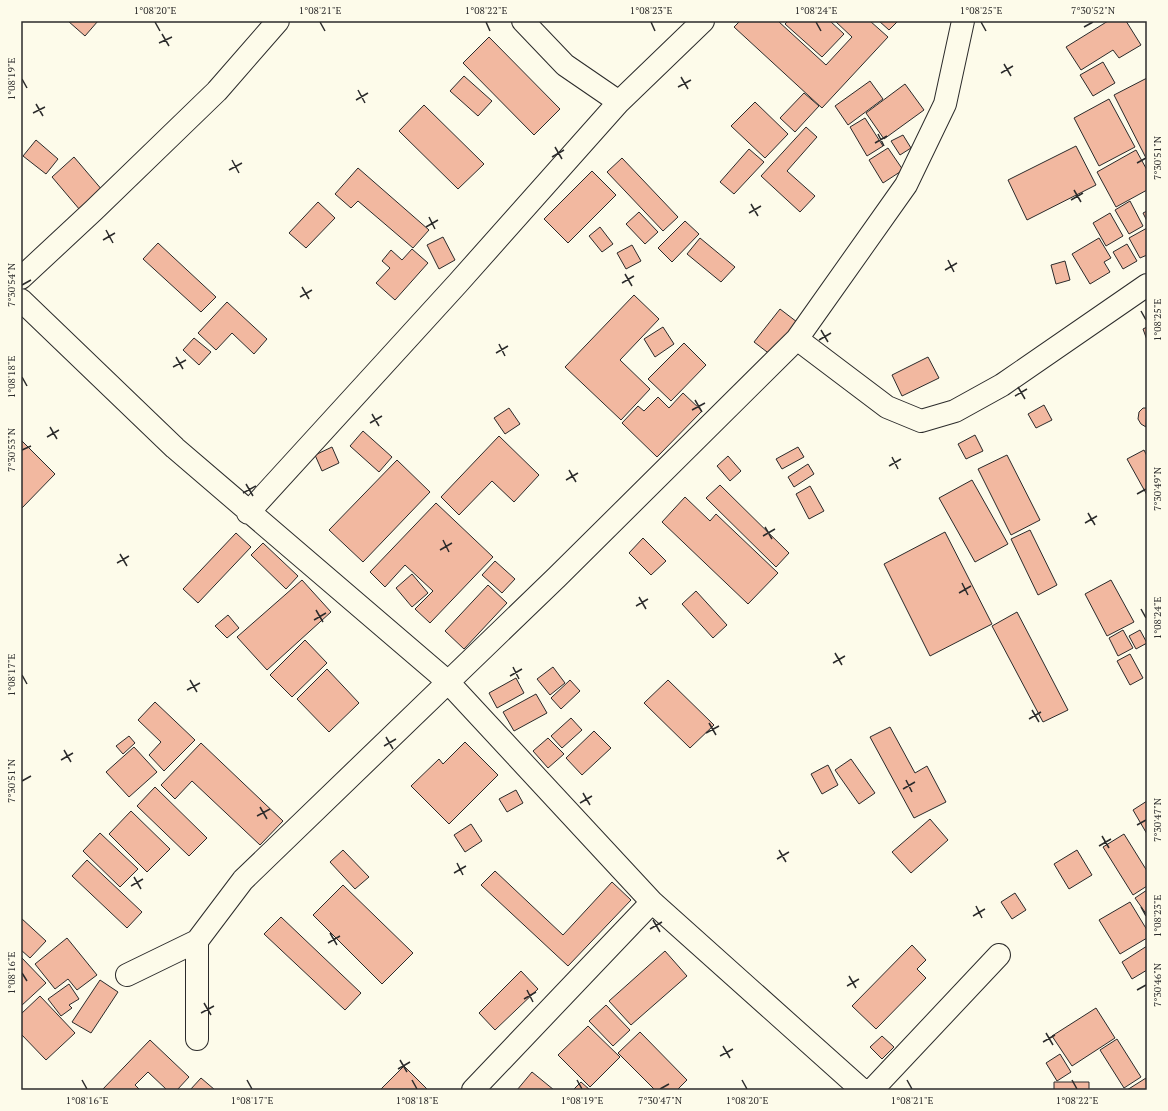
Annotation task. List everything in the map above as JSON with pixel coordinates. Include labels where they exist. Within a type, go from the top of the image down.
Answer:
[{"type":"street","points":[[21,278],[217,91],[278,21]]},
{"type":"street","points":[[523,21],[565,65],[619,102]]},
{"type":"street","points":[[248,512],[458,283],[619,102],[703,21]]},
{"type":"street","points":[[128,975],[197,941],[243,880],[447,681],[557,577],[798,339],[906,185],[945,104],[963,21]]},
{"type":"street","points":[[798,339],[887,407],[921,421],[955,411],[1002,385],[1147,285]]},
{"type":"street","points":[[21,300],[175,448],[447,681],[652,902],[862,1090]]},
{"type":"street","points":[[473,1090],[652,902]]},
{"type":"street","points":[[197,941],[197,1040]]},
{"type":"street","points":[[872,1090],[999,955]]},
{"type":"building","points":[[68,21],[98,21],[85,36]]},
{"type":"building","points":[[740,21],[778,21],[826,65],[852,37],[835,21],[870,21],[888,37],[822,108],[734,27]]},
{"type":"building","points":[[788,21],[830,21],[844,34],[822,57],[785,24]]},
{"type":"building","points":[[879,21],[898,21],[889,30]]},
{"type":"building","points":[[1108,21],[1126,21],[1141,45],[1119,58],[1113,50],[1081,70],[1066,47]]},
{"type":"building","points":[[489,37],[560,109],[534,135],[463,63]]},
{"type":"building","points":[[1103,62],[1115,83],[1093,96],[1080,75]]},
{"type":"building","points":[[464,76],[492,101],[478,116],[450,91]]},
{"type":"building","points":[[1147,78],[1147,160],[1114,95]]},
{"type":"building","points":[[870,81],[883,99],[848,125],[835,106]]},
{"type":"building","points":[[905,84],[924,110],[884,139],[866,113]]},
{"type":"building","points":[[804,93],[819,106],[795,132],[780,118]]},
{"type":"building","points":[[1109,99],[1135,147],[1099,166],[1074,118]]},
{"type":"building","points":[[755,102],[788,134],[765,158],[731,126]]},
{"type":"building","points":[[424,105],[484,164],[458,189],[399,131]]},
{"type":"building","points":[[865,118],[883,146],[867,156],[850,127]]},
{"type":"building","points":[[806,127],[817,137],[787,171],[815,196],[800,212],[761,176]]},
{"type":"building","points":[[903,135],[911,148],[900,155],[891,141]]},
{"type":"building","points":[[36,140],[58,159],[46,174],[23,156]]},
{"type":"building","points":[[1076,146],[1096,185],[1027,220],[1008,180]]},
{"type":"building","points":[[888,148],[903,170],[883,183],[869,160]]},
{"type":"building","points":[[749,149],[764,162],[734,194],[720,182]]},
{"type":"building","points":[[1136,150],[1147,170],[1147,190],[1116,207],[1097,172]]},
{"type":"building","points":[[74,157],[103,191],[80,210],[52,177]]},
{"type":"building","points":[[622,158],[678,217],[663,231],[607,172]]},
{"type":"building","points":[[358,168],[429,230],[413,248],[358,201],[351,208],[335,194]]},
{"type":"building","points":[[592,171],[616,195],[568,243],[544,219]]},
{"type":"building","points":[[1130,201],[1143,226],[1129,234],[1115,210]]},
{"type":"building","points":[[318,202],[335,218],[306,248],[289,233]]},
{"type":"building","points":[[1147,211],[1147,221],[1143,213]]},
{"type":"building","points":[[639,212],[658,232],[645,244],[626,224]]},
{"type":"building","points":[[1110,213],[1123,236],[1106,246],[1093,223]]},
{"type":"building","points":[[685,221],[699,234],[672,262],[658,248]]},
{"type":"building","points":[[600,227],[613,244],[602,252],[589,236]]},
{"type":"building","points":[[1147,228],[1147,255],[1140,258],[1129,238]]},
{"type":"building","points":[[443,237],[455,260],[439,269],[427,245]]},
{"type":"building","points":[[700,238],[735,267],[721,282],[687,254]]},
{"type":"building","points":[[1099,238],[1111,258],[1104,262],[1110,272],[1090,284],[1072,254]]},
{"type":"building","points":[[158,243],[216,297],[201,312],[143,259]]},
{"type":"building","points":[[1127,244],[1137,261],[1123,269],[1113,252]]},
{"type":"building","points":[[632,245],[641,261],[626,269],[617,253]]},
{"type":"building","points":[[412,249],[428,263],[395,300],[376,283],[390,268],[382,261],[391,250],[402,260]]},
{"type":"building","points":[[1065,261],[1070,280],[1056,284],[1051,265]]},
{"type":"building","points":[[634,295],[659,319],[620,360],[650,389],[621,420],[565,367]]},
{"type":"building","points":[[227,302],[267,339],[254,354],[232,333],[216,350],[198,333]]},
{"type":"building","points":[[780,309],[797,322],[771,355],[754,342]]},
{"type":"building","points":[[663,327],[674,344],[655,357],[644,339]]},
{"type":"building","points":[[1147,327],[1147,340],[1143,329]]},
{"type":"building","points":[[194,338],[211,352],[199,365],[183,350]]},
{"type":"building","points":[[684,343],[706,365],[671,401],[648,379]]},
{"type":"building","points":[[928,357],[939,378],[902,396],[892,375]]},
{"type":"building","points":[[683,393],[702,411],[657,457],[622,423],[638,406],[644,411],[658,397],[669,408]]},
{"type":"building","points":[[1044,405],[1052,420],[1036,428],[1028,414]]},
{"type":"building","points":[[509,408],[520,424],[505,434],[494,418]]},
{"type":"building","points":[[1143,408],[1147,408],[1146,427],[1141,424],[1138,419],[1139,412]]},
{"type":"building","points":[[363,431],[392,457],[379,472],[350,446]]},
{"type":"building","points":[[975,435],[983,451],[966,459],[958,444]]},
{"type":"building","points":[[499,436],[539,475],[514,502],[492,481],[459,515],[441,497]]},
{"type":"building","points":[[21,440],[55,474],[21,509]]},
{"type":"building","points":[[332,447],[339,463],[322,471],[315,455]]},
{"type":"building","points":[[798,447],[804,457],[782,469],[776,459]]},
{"type":"building","points":[[1144,450],[1147,456],[1147,495],[1127,459]]},
{"type":"building","points":[[1007,455],[1040,520],[1011,535],[978,469]]},
{"type":"building","points":[[728,456],[741,471],[730,481],[717,466]]},
{"type":"building","points":[[397,460],[430,492],[363,562],[329,530]]},
{"type":"building","points":[[808,464],[814,474],[794,487],[788,477]]},
{"type":"building","points":[[972,480],[1008,544],[975,562],[939,498]]},
{"type":"building","points":[[720,485],[789,553],[776,567],[706,498]]},
{"type":"building","points":[[810,486],[824,511],[809,519],[796,494]]},
{"type":"building","points":[[685,497],[710,521],[716,514],[778,573],[748,604],[662,522]]},
{"type":"building","points":[[436,503],[493,557],[430,623],[415,609],[433,591],[405,565],[385,587],[370,572]]},
{"type":"building","points":[[1030,530],[1057,585],[1038,595],[1011,539]]},
{"type":"building","points":[[945,532],[992,624],[930,656],[884,564]]},
{"type":"building","points":[[236,533],[251,547],[198,603],[183,589]]},
{"type":"building","points":[[643,538],[666,561],[651,575],[629,553]]},
{"type":"building","points":[[263,543],[298,576],[286,589],[251,555]]},
{"type":"building","points":[[495,561],[515,579],[502,593],[482,575]]},
{"type":"building","points":[[412,574],[428,593],[412,607],[396,588]]},
{"type":"building","points":[[302,580],[331,612],[267,670],[237,637]]},
{"type":"building","points":[[1111,580],[1134,622],[1107,636],[1085,594]]},
{"type":"building","points":[[488,585],[507,603],[464,649],[445,631]]},
{"type":"building","points":[[696,591],[727,625],[713,638],[682,604]]},
{"type":"building","points":[[1017,612],[1068,710],[1043,722],[992,626]]},
{"type":"building","points":[[228,615],[239,628],[227,638],[215,626]]},
{"type":"building","points":[[1123,630],[1133,648],[1118,656],[1109,638]]},
{"type":"building","points":[[1140,630],[1147,643],[1136,649],[1129,636]]},
{"type":"building","points":[[305,640],[327,663],[292,697],[270,675]]},
{"type":"building","points":[[1130,654],[1143,678],[1130,685],[1117,661]]},
{"type":"building","points":[[553,667],[565,683],[550,695],[537,679]]},
{"type":"building","points":[[327,669],[359,703],[329,732],[297,699]]},
{"type":"building","points":[[516,678],[524,693],[497,708],[489,693]]},
{"type":"building","points":[[570,680],[580,691],[561,709],[551,698]]},
{"type":"building","points":[[668,680],[714,725],[690,748],[644,703]]},
{"type":"building","points":[[536,694],[547,713],[514,731],[503,712]]},
{"type":"building","points":[[155,702],[195,740],[164,771],[149,755],[161,742],[138,720]]},
{"type":"building","points":[[571,718],[582,730],[562,748],[551,736]]},
{"type":"building","points":[[890,727],[915,773],[927,766],[946,802],[914,818],[870,737]]},
{"type":"building","points":[[594,731],[611,748],[582,775],[566,758]]},
{"type":"building","points":[[129,736],[135,743],[123,754],[116,746]]},
{"type":"building","points":[[548,738],[564,754],[548,768],[533,751]]},
{"type":"building","points":[[465,742],[498,775],[449,824],[411,786],[439,759],[443,764]]},
{"type":"building","points":[[201,743],[283,821],[260,845],[192,781],[175,799],[161,785]]},
{"type":"building","points":[[134,747],[157,772],[129,797],[106,772]]},
{"type":"building","points":[[851,759],[875,793],[859,804],[835,770]]},
{"type":"building","points":[[828,765],[838,785],[822,794],[811,774]]},
{"type":"building","points":[[155,787],[207,838],[189,856],[137,806]]},
{"type":"building","points":[[516,790],[523,803],[507,812],[499,799]]},
{"type":"building","points":[[1147,801],[1147,834],[1133,810]]},
{"type":"building","points":[[131,811],[170,849],[147,872],[109,834]]},
{"type":"building","points":[[930,819],[948,840],[911,873],[892,852]]},
{"type":"building","points":[[471,824],[482,841],[465,852],[454,835]]},
{"type":"building","points":[[100,833],[138,869],[120,887],[83,851]]},
{"type":"building","points":[[1124,834],[1147,871],[1147,886],[1133,895],[1103,847]]},
{"type":"building","points":[[343,850],[369,877],[355,889],[330,862]]},
{"type":"building","points":[[1077,850],[1092,875],[1069,889],[1054,864]]},
{"type":"building","points":[[87,860],[142,912],[127,928],[72,876]]},
{"type":"building","points":[[495,871],[563,935],[612,882],[631,900],[568,966],[481,885]]},
{"type":"building","points":[[343,885],[413,953],[382,984],[313,915]]},
{"type":"building","points":[[1147,890],[1147,915],[1135,898]]},
{"type":"building","points":[[1015,893],[1026,910],[1012,919],[1001,902]]},
{"type":"building","points":[[1130,902],[1147,930],[1147,938],[1120,954],[1099,920]]},
{"type":"building","points":[[281,917],[361,993],[345,1010],[264,934]]},
{"type":"building","points":[[21,918],[46,941],[30,958],[21,950]]},
{"type":"building","points":[[67,938],[97,975],[77,990],[68,979],[55,989],[35,964]]},
{"type":"building","points":[[912,945],[926,960],[917,969],[926,978],[876,1029],[852,1006]]},
{"type":"building","points":[[1147,946],[1147,970],[1132,979],[1122,962]]},
{"type":"building","points":[[665,951],[687,976],[631,1025],[609,1001]]},
{"type":"building","points":[[21,957],[46,983],[21,1006]]},
{"type":"building","points":[[521,971],[538,989],[495,1030],[479,1013]]},
{"type":"building","points":[[100,980],[118,992],[91,1033],[72,1022]]},
{"type":"building","points":[[69,984],[79,999],[69,1005],[72,1008],[61,1016],[48,999]]},
{"type":"building","points":[[40,996],[75,1033],[46,1060],[21,1034],[21,1014]]},
{"type":"building","points":[[606,1005],[630,1030],[613,1046],[589,1021]]},
{"type":"building","points":[[1096,1008],[1115,1038],[1072,1066],[1052,1036]]},
{"type":"building","points":[[588,1026],[620,1057],[590,1087],[558,1055]]},
{"type":"building","points":[[640,1032],[687,1080],[677,1090],[655,1090],[618,1053]]},
{"type":"building","points":[[882,1036],[894,1047],[882,1059],[870,1047]]},
{"type":"building","points":[[1117,1039],[1141,1077],[1124,1088],[1100,1050]]},
{"type":"building","points":[[150,1040],[189,1077],[177,1090],[167,1090],[148,1072],[135,1085],[140,1090],[102,1090]]},
{"type":"building","points":[[1060,1054],[1071,1072],[1057,1081],[1046,1063]]},
{"type":"building","points":[[404,1066],[428,1090],[380,1090]]},
{"type":"building","points":[[532,1072],[554,1090],[517,1090]]},
{"type":"building","points":[[201,1078],[215,1090],[190,1090]]},
{"type":"building","points":[[1146,1078],[1147,1090],[1127,1090]]},
{"type":"building","points":[[581,1082],[590,1090],[573,1090]]},
{"type":"building","points":[[1054,1082],[1089,1082],[1089,1090],[1054,1090]]}]
